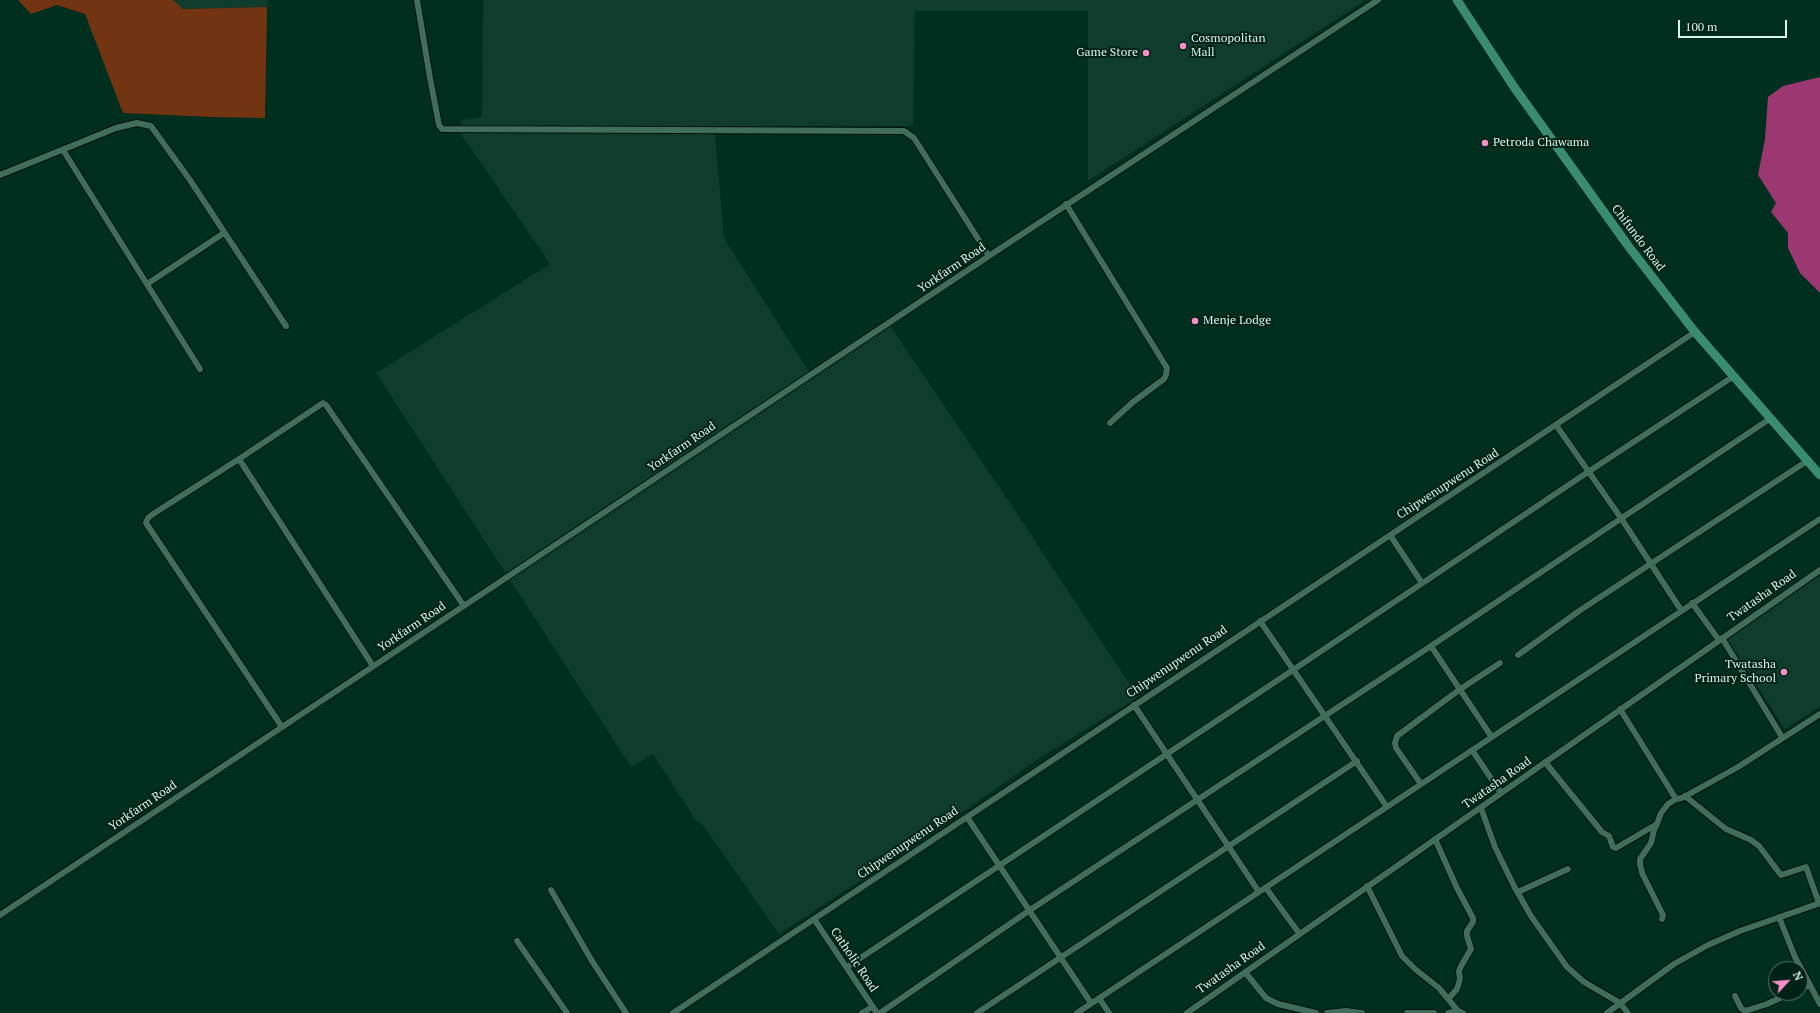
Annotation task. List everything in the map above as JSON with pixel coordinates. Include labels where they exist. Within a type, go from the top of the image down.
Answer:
[{"type":"street","points":[[417,0],[439,125],[442,129],[904,131],[914,138],[989,256]]},
{"type":"street","name":"Yorkfarm Road","points":[[0,915],[1066,204],[1378,0]]},
{"type":"street","name":"Chifundo Road","points":[[1457,0],[1514,87],[1629,247],[1695,332],[1820,474]]},
{"type":"street","points":[[0,175],[116,128],[137,123],[151,126],[190,180],[286,326]]},
{"type":"street","points":[[62,150],[200,369]]},
{"type":"street","points":[[1066,204],[1167,368],[1164,378],[1133,402],[1120,416],[1110,423]]},
{"type":"street","points":[[147,284],[224,232]]},
{"type":"street","name":"Chipwenupwenu Road","points":[[673,1013],[1260,620],[1695,332]]},
{"type":"street","points":[[847,967],[1734,376]]},
{"type":"street","points":[[282,727],[146,523],[148,518],[153,514],[239,459],[319,404],[323,403],[326,405],[464,606]]},
{"type":"street","points":[[880,1013],[1030,910],[1431,646],[1771,418]]},
{"type":"street","points":[[1556,425],[1621,518],[1681,610]]},
{"type":"street","points":[[239,459],[373,666]]},
{"type":"street","points":[[1518,655],[1557,627],[1807,460]]},
{"type":"street","points":[[1077,1013],[1266,888],[1491,736],[1820,519]]},
{"type":"street","points":[[1390,535],[1422,583]]},
{"type":"street","name":"Twatasha Road","points":[[1187,1013],[1299,933],[1481,808],[1620,708],[1820,570]]},
{"type":"street","points":[[1692,603],[1720,639],[1782,737]]},
{"type":"street","points":[[1260,620],[1387,807]]},
{"type":"street","points":[[1431,646],[1491,736]]},
{"type":"street","points":[[1421,784],[1396,748],[1396,739],[1399,733],[1500,663]]},
{"type":"street","points":[[1134,705],[1259,892]]},
{"type":"street","points":[[1620,708],[1676,799]]},
{"type":"street","points":[[1662,919],[1663,915],[1642,873],[1640,859],[1652,843],[1654,830],[1664,808],[1676,799],[1685,796],[1754,757],[1782,737],[1820,714]]},
{"type":"street","points":[[1472,750],[1502,793]]},
{"type":"street","points":[[977,1013],[1357,761]]},
{"type":"street","points":[[1545,762],[1602,832],[1609,836],[1615,848],[1657,824]]},
{"type":"street","points":[[1607,1013],[1662,972],[1691,954],[1740,931],[1819,903],[1806,867],[1781,875],[1759,846],[1751,840],[1726,829],[1685,796]]},
{"type":"street","points":[[1481,808],[1503,864],[1518,892],[1532,916],[1567,967],[1584,982],[1620,1003],[1628,1013]]},
{"type":"street","points":[[967,817],[1091,1004]]},
{"type":"street","points":[[1435,839],[1457,888],[1473,918],[1473,922],[1467,931],[1466,936],[1471,949],[1461,966],[1459,972],[1460,979],[1457,989],[1449,998]]},
{"type":"street","points":[[1518,892],[1568,869]]},
{"type":"street","points":[[1367,886],[1402,956],[1415,970],[1439,988],[1461,1012]]},
{"type":"street","points":[[1266,888],[1299,933]]},
{"type":"street","points":[[551,890],[592,961],[626,1013]]},
{"type":"street","points":[[1778,917],[1820,1004]]},
{"type":"street","name":"Catholic Road","points":[[814,919],[877,1013]]},
{"type":"street","points":[[517,941],[567,1013]]},
{"type":"street","points":[[1245,972],[1266,998],[1283,1005],[1316,1013]]},
{"type":"street","points":[[1735,996],[1741,1008],[1745,1011],[1774,1001]]},
{"type":"street","points":[[1099,998],[1109,1013]]},
{"type":"street","points":[[862,1013],[872,1007]]},
{"type":"street","points":[[1448,1013],[1461,1012]]},
{"type":"street","points":[[1327,1013],[1362,1013]]},
{"type":"street","points":[[1407,1013],[1434,1013]]},
{"type":"shaded area","points":[[18,0],[173,0],[183,9],[267,7],[265,118],[123,113],[85,14],[57,5],[31,14]]},
{"type":"shaded area","points":[[173,0],[268,0],[267,7],[182,9]]},
{"type":"shaded area","points":[[483,0],[1366,0],[1088,181],[1088,11],[915,11],[913,126],[714,126],[724,238],[811,375],[889,324],[1016,512],[1138,697],[1038,759],[942,827],[779,934],[702,824],[696,821],[653,754],[631,767],[376,373],[550,264],[461,134],[461,120],[482,117]]},
{"type":"shaded area","points":[[1820,77],[1820,293],[1800,273],[1788,248],[1788,233],[1771,212],[1776,203],[1758,175],[1765,139],[1768,97],[1783,86]]},
{"type":"shaded area","name":"Twatasha Primary School","points":[[1820,574],[1820,707],[1785,729],[1726,638]]},
{"type":"place","name":"Cosmopolitan Mall","points":[[1183,46]]},
{"type":"place","name":"Game Store","points":[[1146,53]]},
{"type":"place","name":"Petroda Chawama","points":[[1485,143]]},
{"type":"place","name":"Menje Lodge","points":[[1195,321]]},
{"type":"place","name":"Twatasha Primary School","points":[[1784,672]]}]
